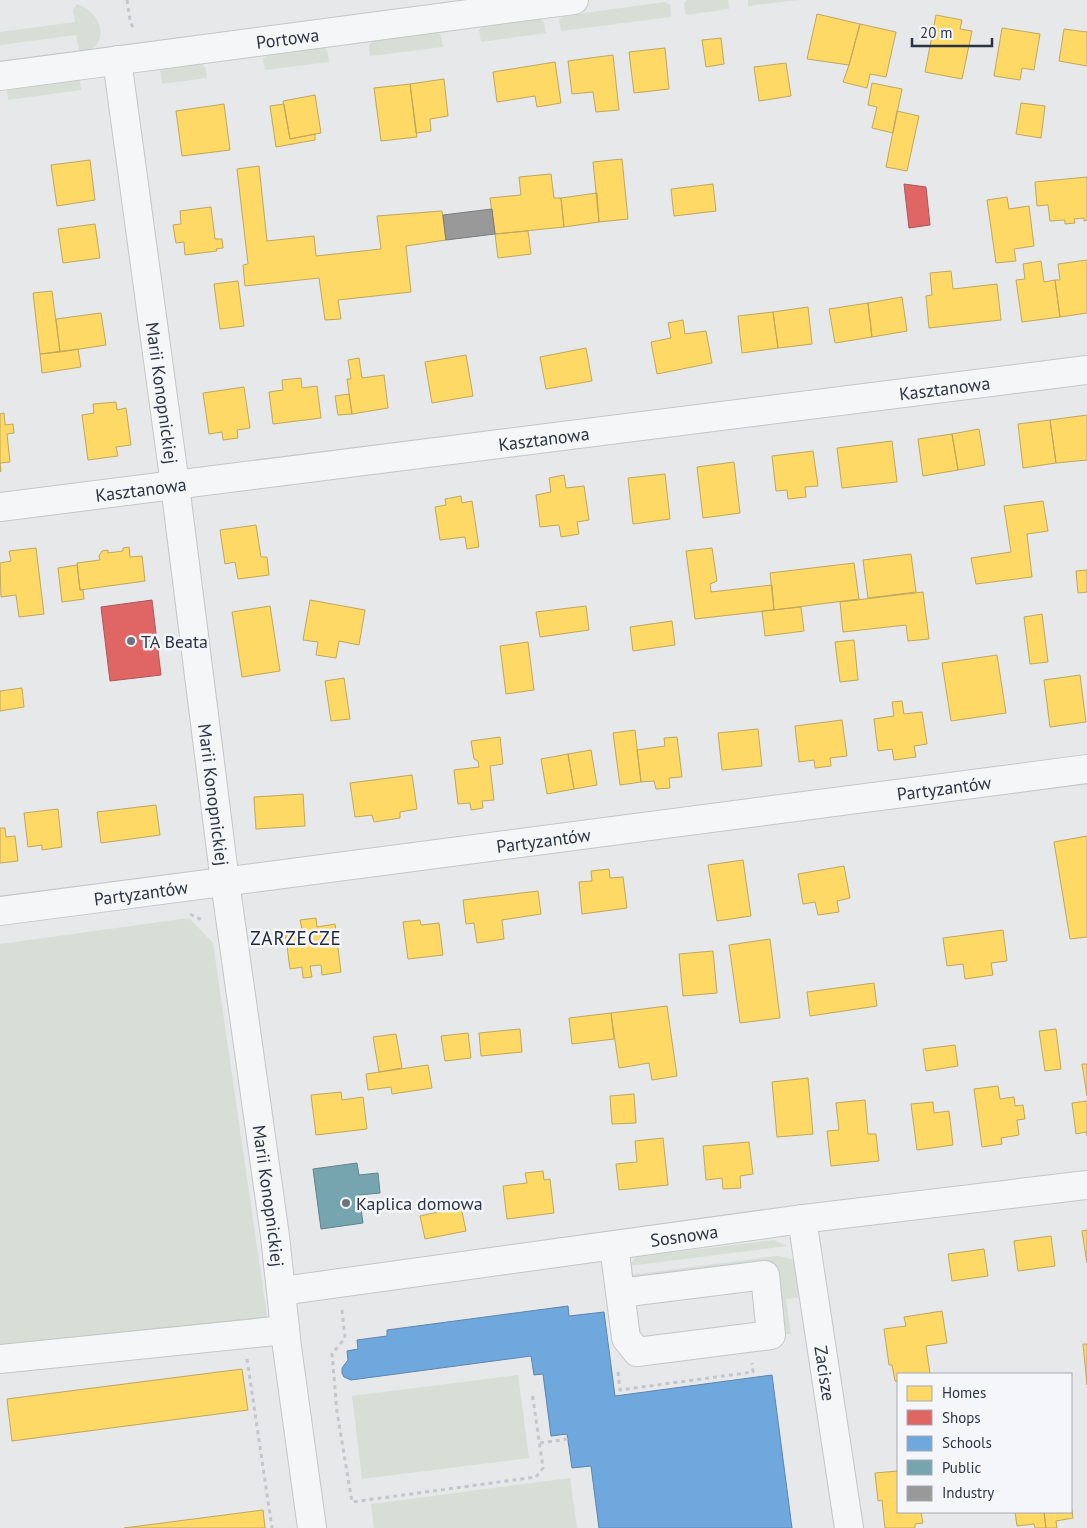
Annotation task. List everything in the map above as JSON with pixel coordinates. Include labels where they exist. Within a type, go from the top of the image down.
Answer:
[{"type":"street","name":"Portowa","points":[[0,76],[574,0]]},
{"type":"street","name":"Marii Konopnickiej","points":[[117,60],[175,485],[225,882],[282,1291],[285,1330],[312,1528]]},
{"type":"street","name":"Kasztanowa","points":[[0,507],[1087,370]]},
{"type":"street","name":"Partyzantów","points":[[0,911],[1087,769]]},
{"type":"street","name":"Sosnowa","points":[[282,1291],[802,1219],[1087,1185]]},
{"type":"street","name":"Zacisze","points":[[802,1219],[849,1528]]},
{"type":"street","points":[[614,1246],[620,1292],[626,1338],[637,1352],[771,1335],[765,1275],[620,1292]]},
{"type":"street","points":[[0,1359],[285,1330]]},
{"type":"path","points":[[127,0],[132,28],[139,36]]},
{"type":"path","points":[[335,1308],[342,1307],[345,1338],[332,1354],[337,1412],[352,1502],[536,1477],[543,1468],[532,1392]]},
{"type":"path","points":[[244,1334],[272,1528]]},
{"type":"path","points":[[540,1444],[568,1439]]},
{"type":"shaded area","points":[[687,0],[728,0],[729,9],[686,15],[684,3]]},
{"type":"shaded area","points":[[748,0],[799,0],[748,6]]},
{"type":"shaded area","points":[[665,2],[670,5],[671,17],[561,31],[559,20],[563,16]]},
{"type":"shaded area","points":[[77,4],[94,15],[98,23],[100,38],[90,50],[81,52],[79,50],[76,35],[0,45],[0,32],[75,22],[73,10]]},
{"type":"shaded area","points":[[540,19],[544,22],[546,33],[481,42],[479,30],[483,26]]},
{"type":"shaded area","points":[[437,32],[441,36],[443,47],[370,56],[369,45],[373,41]]},
{"type":"shaded area","points":[[323,47],[327,50],[329,62],[265,70],[263,59],[267,55]]},
{"type":"shaded area","points":[[200,63],[205,67],[207,78],[162,84],[160,69]]},
{"type":"shaded area","points":[[80,79],[81,90],[8,100],[7,88]]},
{"type":"shaded area","points":[[189,918],[213,943],[268,1323],[0,1350],[0,944]]},
{"type":"shaded area","points":[[774,1240],[787,1246],[629,1266],[636,1257]]},
{"type":"shaded area","points":[[778,1256],[795,1260],[808,1296],[786,1299],[791,1334],[779,1334],[770,1265],[634,1281],[630,1275]]},
{"type":"shaded area","points":[[518,1375],[529,1458],[362,1479],[352,1396]]},
{"type":"shaded area","points":[[570,1478],[577,1528],[374,1528],[371,1504]]},
{"type":"building: Homes","points":[[817,14],[860,24],[849,65],[807,59]]},
{"type":"building: Homes","points":[[936,15],[962,20],[960,29],[972,31],[962,79],[925,72]]},
{"type":"building: Homes","points":[[860,24],[896,32],[886,77],[870,74],[867,88],[843,82]]},
{"type":"building: Homes","points":[[1002,28],[1040,34],[1034,70],[1022,68],[1020,80],[994,76]]},
{"type":"building: Homes","points":[[1064,29],[1087,32],[1087,66],[1059,61]]},
{"type":"building: Homes","points":[[721,38],[724,64],[706,67],[702,40]]},
{"type":"building: Homes","points":[[665,48],[669,89],[634,93],[629,52]]},
{"type":"building: Homes","points":[[613,55],[619,110],[596,112],[593,92],[572,94],[568,61]]},
{"type":"building: Homes","points":[[555,62],[561,103],[537,107],[535,96],[497,102],[493,72]]},
{"type":"building: Homes","points":[[786,63],[791,96],[759,101],[754,67]]},
{"type":"building: Homes","points":[[444,79],[448,116],[430,119],[431,131],[416,133],[410,84]]},
{"type":"building: Homes","points":[[872,83],[902,89],[893,133],[872,128],[877,107],[868,105]]},
{"type":"building: Homes","points":[[410,84],[417,137],[381,141],[374,88]]},
{"type":"building: Homes","points":[[315,95],[321,133],[290,139],[283,101]]},
{"type":"building: Homes","points":[[1021,103],[1045,106],[1041,138],[1016,134]]},
{"type":"building: Homes","points":[[224,104],[230,150],[182,156],[176,111]]},
{"type":"building: Homes","points":[[284,104],[290,139],[315,134],[315,140],[276,147],[270,106]]},
{"type":"building: Homes","points":[[897,111],[919,116],[907,171],[886,167]]},
{"type":"building: Homes","points":[[622,159],[628,219],[599,222],[593,162]]},
{"type":"building: Homes","points":[[90,160],[95,200],[57,206],[51,165]]},
{"type":"building: Homes","points":[[259,166],[267,241],[314,236],[316,256],[381,249],[377,216],[442,211],[446,240],[406,246],[411,292],[338,300],[341,319],[325,320],[319,278],[245,286],[243,265],[248,264],[237,169]]},
{"type":"building: Homes","points":[[551,174],[554,198],[561,198],[564,227],[495,234],[490,198],[521,195],[519,177]]},
{"type":"building: Homes","points":[[1087,177],[1087,220],[1084,221],[1084,218],[1074,219],[1075,223],[1065,224],[1065,220],[1050,221],[1048,205],[1037,206],[1035,182]]},
{"type":"building: Homes","points":[[713,184],[716,211],[674,216],[671,189]]},
{"type":"building: Homes","points":[[597,193],[599,222],[564,227],[561,198]]},
{"type":"building: Homes","points":[[1007,197],[1009,209],[1029,206],[1034,246],[1014,249],[1016,261],[996,263],[987,200]]},
{"type":"building: Homes","points":[[211,207],[215,239],[222,239],[223,248],[216,249],[217,251],[185,255],[184,242],[176,243],[173,225],[181,224],[180,211]]},
{"type":"building: Homes","points":[[95,224],[100,258],[63,263],[58,229]]},
{"type":"building: Homes","points":[[528,231],[531,254],[498,258],[495,234]]},
{"type":"building: Homes","points":[[1087,260],[1087,313],[1060,317],[1055,280],[1060,280],[1058,264]]},
{"type":"building: Homes","points":[[1041,261],[1044,282],[1055,280],[1060,317],[1022,322],[1016,280],[1025,279],[1023,264]]},
{"type":"building: Homes","points":[[951,271],[953,289],[997,284],[1001,320],[929,328],[926,296],[932,295],[930,273]]},
{"type":"building: Homes","points":[[238,281],[244,326],[220,329],[214,284]]},
{"type":"building: Homes","points":[[52,291],[60,352],[40,354],[33,293]]},
{"type":"building: Homes","points":[[902,297],[907,331],[872,337],[868,303]]},
{"type":"building: Homes","points":[[868,303],[872,337],[835,343],[829,309]]},
{"type":"building: Homes","points":[[808,307],[812,344],[778,348],[773,312]]},
{"type":"building: Homes","points":[[773,312],[778,348],[742,353],[738,316]]},
{"type":"building: Homes","points":[[101,313],[106,345],[60,352],[56,319]]},
{"type":"building: Homes","points":[[683,320],[685,334],[706,331],[712,363],[657,374],[651,342],[671,338],[668,323]]},
{"type":"building: Homes","points":[[586,348],[592,381],[546,389],[540,357]]},
{"type":"building: Homes","points":[[78,349],[81,367],[42,373],[40,354]]},
{"type":"building: Homes","points":[[466,355],[473,396],[432,403],[425,362]]},
{"type":"building: Homes","points":[[359,358],[362,378],[384,375],[388,408],[352,414],[347,379],[351,379],[348,360]]},
{"type":"building: Homes","points":[[301,378],[302,388],[317,386],[321,418],[273,424],[269,392],[283,390],[282,380]]},
{"type":"building: Homes","points":[[244,387],[250,428],[237,430],[238,438],[223,440],[222,432],[209,434],[203,393]]},
{"type":"building: Homes","points":[[349,394],[352,414],[338,415],[335,396]]},
{"type":"building: Homes","points":[[116,402],[117,410],[126,408],[131,445],[116,447],[118,456],[88,460],[82,415],[94,413],[93,404]]},
{"type":"building: Homes","points":[[4,413],[5,425],[13,424],[14,433],[7,434],[10,462],[0,463],[0,414]]},
{"type":"building: Homes","points":[[1087,415],[1087,460],[1056,463],[1050,420]]},
{"type":"building: Homes","points":[[1050,420],[1056,463],[1023,468],[1018,424]]},
{"type":"building: Homes","points":[[979,429],[985,465],[958,470],[952,434]]},
{"type":"building: Homes","points":[[952,434],[958,470],[923,476],[918,439]]},
{"type":"building: Homes","points":[[892,441],[897,482],[842,488],[837,448]]},
{"type":"building: Homes","points":[[813,451],[818,486],[805,487],[806,497],[788,499],[787,490],[776,491],[772,456]]},
{"type":"building: Homes","points":[[734,462],[740,513],[703,518],[697,467]]},
{"type":"building: Homes","points":[[665,474],[670,519],[633,524],[628,478]]},
{"type":"building: Homes","points":[[564,475],[566,488],[584,486],[589,520],[577,522],[579,534],[561,537],[559,525],[540,527],[536,495],[551,492],[549,478]]},
{"type":"building: Homes","points":[[461,496],[462,503],[472,501],[479,547],[467,549],[465,537],[440,540],[435,507],[446,505],[445,499]]},
{"type":"building: Homes","points":[[1043,501],[1048,531],[1027,534],[1032,577],[976,584],[971,558],[1011,552],[1004,506]]},
{"type":"building: Homes","points":[[256,525],[261,557],[267,557],[269,575],[238,579],[235,562],[225,564],[220,530]]},
{"type":"building: Homes","points":[[129,547],[130,557],[142,556],[145,581],[80,590],[77,563],[100,560],[99,556],[102,551],[108,550],[108,553],[123,551],[123,548]]},
{"type":"building: Homes","points":[[36,548],[44,614],[19,617],[16,595],[1,597],[0,563],[11,561],[9,551]]},
{"type":"building: Homes","points":[[712,548],[717,581],[710,584],[711,592],[772,585],[774,610],[695,619],[686,551]]},
{"type":"building: Homes","points":[[911,554],[916,592],[868,598],[863,560]]},
{"type":"building: Homes","points":[[854,563],[859,599],[774,610],[770,573]]},
{"type":"building: Homes","points":[[77,565],[80,590],[83,590],[84,599],[62,602],[58,568]]},
{"type":"building: Homes","points":[[1087,570],[1087,592],[1078,593],[1076,571]]},
{"type":"building: Homes","points":[[923,592],[929,639],[908,641],[906,625],[843,632],[840,602]]},
{"type":"building: Homes","points":[[310,600],[365,610],[359,645],[339,641],[336,658],[316,655],[318,642],[303,640]]},
{"type":"building: Homes","points":[[270,606],[280,671],[242,677],[232,612]]},
{"type":"building: Homes","points":[[586,606],[589,630],[540,637],[536,612]]},
{"type":"building: Homes","points":[[801,607],[804,631],[765,636],[762,611]]},
{"type":"building: Homes","points":[[1042,614],[1048,662],[1030,664],[1024,617]]},
{"type":"building: Homes","points":[[672,621],[675,645],[633,651],[630,627]]},
{"type":"building: Homes","points":[[854,640],[858,680],[840,682],[835,642]]},
{"type":"building: Homes","points":[[528,642],[534,690],[506,694],[500,646]]},
{"type":"building: Homes","points":[[997,655],[1006,713],[951,721],[942,663]]},
{"type":"building: Homes","points":[[1080,675],[1086,722],[1050,727],[1044,680]]},
{"type":"building: Homes","points":[[344,678],[350,719],[331,721],[325,681]]},
{"type":"building: Homes","points":[[22,688],[24,707],[0,711],[0,691]]},
{"type":"building: Homes","points":[[902,701],[904,714],[922,712],[927,744],[914,746],[916,757],[894,760],[892,749],[878,751],[874,719],[894,716],[892,702]]},
{"type":"building: Homes","points":[[842,720],[847,756],[830,758],[831,766],[815,768],[814,760],[799,762],[795,726]]},
{"type":"building: Homes","points":[[758,729],[762,766],[722,770],[718,733]]},
{"type":"building: Homes","points":[[635,730],[641,782],[620,785],[613,733]]},
{"type":"building: Homes","points":[[500,737],[503,764],[490,766],[494,800],[482,801],[483,808],[471,810],[470,803],[458,804],[454,770],[479,767],[478,761],[474,759],[471,741]]},
{"type":"building: Homes","points":[[677,737],[682,777],[669,778],[670,788],[656,789],[654,781],[641,782],[637,750],[665,746],[664,738]]},
{"type":"building: Homes","points":[[591,750],[597,785],[574,789],[568,754]]},
{"type":"building: Homes","points":[[568,754],[574,789],[547,794],[541,759]]},
{"type":"building: Homes","points":[[412,775],[417,809],[400,812],[400,818],[374,822],[372,815],[355,817],[350,783]]},
{"type":"building: Homes","points":[[303,794],[305,826],[256,829],[254,797]]},
{"type":"building: Homes","points":[[156,805],[160,835],[101,843],[97,812]]},
{"type":"building: Homes","points":[[58,809],[62,847],[42,850],[42,845],[28,847],[24,813]]},
{"type":"building: Homes","points":[[0,828],[5,828],[6,837],[15,836],[18,861],[0,863]]},
{"type":"building: Homes","points":[[1087,836],[1087,937],[1070,939],[1054,842]]},
{"type":"building: Homes","points":[[743,860],[751,916],[717,921],[708,865]]},
{"type":"building: Homes","points":[[844,866],[850,898],[837,901],[839,912],[818,915],[815,902],[803,904],[798,874]]},
{"type":"building: Homes","points":[[609,869],[610,878],[623,877],[627,908],[582,914],[579,882],[592,881],[591,871]]},
{"type":"building: Homes","points":[[538,891],[541,914],[502,920],[504,939],[477,943],[474,923],[466,924],[463,900]]},
{"type":"building: Homes","points":[[316,918],[317,927],[335,924],[341,972],[322,975],[321,965],[310,966],[312,977],[303,978],[302,967],[290,969],[285,931],[302,929],[300,920]]},
{"type":"building: Homes","points":[[420,920],[421,925],[439,923],[443,955],[408,959],[403,922]]},
{"type":"building: Homes","points":[[1003,930],[1007,961],[991,963],[993,975],[965,979],[963,964],[947,966],[943,938]]},
{"type":"building: Homes","points":[[770,939],[780,1018],[740,1023],[729,945]]},
{"type":"building: Homes","points":[[713,951],[717,993],[683,996],[679,954]]},
{"type":"building: Homes","points":[[874,983],[877,1006],[810,1016],[807,992]]},
{"type":"building: Homes","points":[[667,1006],[677,1076],[652,1080],[649,1063],[619,1068],[611,1013]]},
{"type":"building: Homes","points":[[611,1013],[614,1039],[572,1044],[569,1018]]},
{"type":"building: Homes","points":[[520,1029],[522,1052],[481,1056],[479,1033]]},
{"type":"building: Homes","points":[[1056,1029],[1061,1069],[1045,1071],[1039,1031]]},
{"type":"building: Homes","points":[[468,1033],[471,1058],[445,1061],[441,1036]]},
{"type":"building: Homes","points":[[396,1034],[402,1068],[379,1072],[373,1037]]},
{"type":"building: Homes","points":[[955,1045],[958,1066],[926,1071],[923,1049]]},
{"type":"building: Homes","points":[[1082,1064],[1087,1064],[1087,1096]]},
{"type":"building: Homes","points":[[428,1065],[432,1088],[392,1094],[391,1087],[368,1090],[366,1074]]},
{"type":"building: Homes","points":[[808,1078],[813,1134],[777,1137],[772,1082]]},
{"type":"building: Homes","points":[[998,1086],[1000,1099],[1014,1097],[1015,1106],[1023,1105],[1025,1119],[1017,1120],[1019,1135],[1001,1138],[1002,1144],[982,1147],[974,1089]]},
{"type":"building: Homes","points":[[341,1092],[342,1100],[363,1097],[367,1129],[316,1135],[311,1095]]},
{"type":"building: Homes","points":[[634,1094],[636,1123],[612,1124],[610,1096]]},
{"type":"building: Homes","points":[[865,1100],[868,1134],[876,1134],[879,1161],[831,1166],[827,1131],[839,1130],[836,1103]]},
{"type":"building: Homes","points":[[1087,1101],[1087,1136],[1086,1132],[1076,1134],[1072,1103]]},
{"type":"building: Homes","points":[[933,1102],[934,1113],[949,1111],[953,1145],[917,1150],[911,1104]]},
{"type":"building: Homes","points":[[663,1138],[668,1185],[619,1190],[616,1164],[637,1162],[635,1141]]},
{"type":"building: Homes","points":[[749,1142],[753,1174],[740,1176],[741,1188],[723,1189],[722,1178],[706,1180],[703,1146]]},
{"type":"building: Homes","points":[[543,1171],[544,1180],[550,1179],[554,1213],[507,1219],[503,1186],[527,1183],[525,1173]]},
{"type":"building: Homes","points":[[461,1207],[466,1231],[425,1239],[420,1216]]},
{"type":"building: Homes","points":[[1087,1230],[1087,1263],[1082,1231]]},
{"type":"building: Homes","points":[[1051,1236],[1055,1266],[1018,1271],[1014,1241]]},
{"type":"building: Homes","points":[[984,1249],[988,1276],[952,1281],[948,1254]]},
{"type":"building: Homes","points":[[942,1311],[947,1343],[926,1346],[930,1373],[897,1373],[897,1381],[895,1381],[892,1365],[889,1365],[884,1329],[906,1326],[904,1317]]},
{"type":"building: Homes","points":[[1083,1344],[1087,1344],[1087,1385]]},
{"type":"building: Homes","points":[[242,1369],[248,1410],[12,1441],[7,1399]]},
{"type":"building: Homes","points":[[897,1471],[897,1513],[921,1513],[923,1523],[915,1524],[915,1528],[885,1528],[882,1500],[878,1501],[875,1473]]},
{"type":"building: Homes","points":[[263,1510],[265,1528],[124,1528]]},
{"type":"building: Homes","points":[[1072,1511],[1073,1518],[1056,1521],[1057,1528],[1046,1528],[1044,1513],[1072,1513]]},
{"type":"building: Homes","points":[[1015,1513],[1044,1513],[1046,1528],[1035,1528],[1034,1524],[1017,1526]]},
{"type":"building: Shops","points":[[904,184],[926,187],[930,225],[909,228]]},
{"type":"building: Shops","points":[[152,600],[161,675],[110,681],[101,607]]},
{"type":"building: Schools","points":[[568,1306],[569,1316],[604,1312],[615,1396],[772,1375],[792,1528],[599,1528],[591,1466],[572,1468],[567,1434],[551,1436],[543,1374],[534,1375],[531,1356],[351,1380],[344,1377],[342,1373],[342,1368],[348,1360],[347,1351],[358,1349],[357,1340],[387,1336],[387,1330]]},
{"type":"building: Public","points":[[357,1163],[359,1175],[378,1173],[380,1193],[359,1195],[363,1223],[321,1229],[313,1169]]},
{"type":"building: Industry","points":[[492,209],[495,234],[446,240],[443,215]]},
{"type":"place","name":"TA Beata","points":[[131,641]]},
{"type":"place","name":"Kaplica domowa","points":[[346,1203]]},
{"type":"district","name":"ZARZECZE","points":[[296,938]]}]
